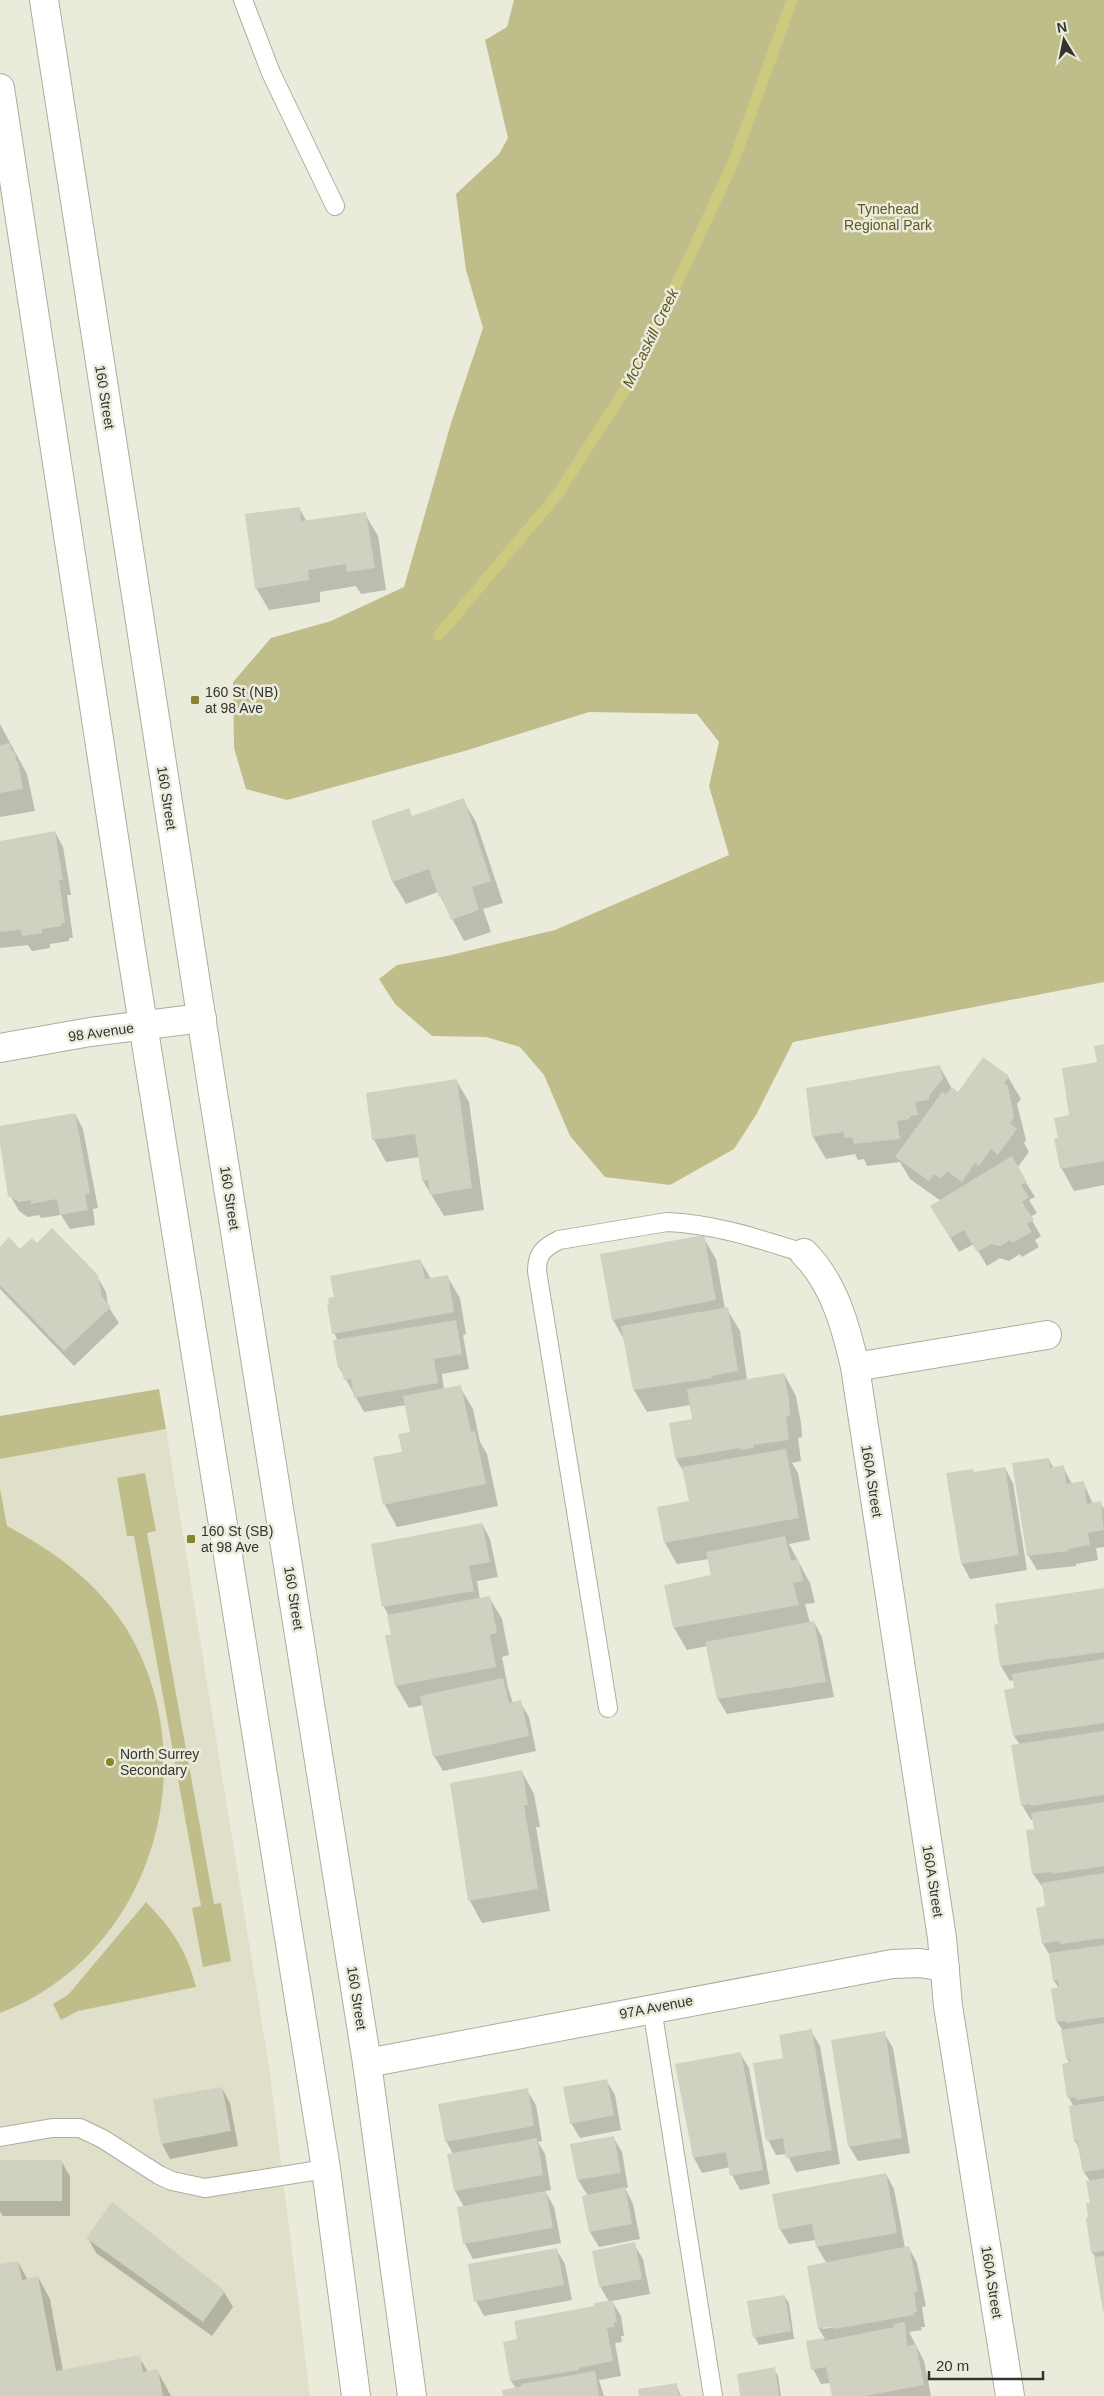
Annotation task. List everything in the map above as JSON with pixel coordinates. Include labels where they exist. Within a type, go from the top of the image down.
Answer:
[{"type":"main road","name":"160 Street","points":[[44,0],[367,2063],[412,2396]]},
{"type":"main road","points":[[0,88],[143,1026],[326,2169],[356,2396]]},
{"type":"main road","name":"98 Avenue","points":[[0,1048],[202,1018]]},
{"type":"main road","name":"160A Street","points":[[804,1252],[816,1264],[836,1304],[847,1334],[855,1367],[945,1966],[948,2006],[1010,2396]]},
{"type":"main road","points":[[855,1367],[1047,1335]]},
{"type":"main road","name":"97A Avenue","points":[[367,2063],[892,1964],[920,1962],[945,1966]]},
{"type":"lane","points":[[243,0],[271,73],[335,206]]},
{"type":"lane","points":[[608,1708],[537,1271],[537,1258],[546,1246],[559,1240],[667,1222],[686,1222],[739,1232],[804,1252]]},
{"type":"lane","points":[[652,2008],[713,2396]]},
{"type":"lane","points":[[0,2137],[52,2128],[80,2128],[103,2139],[159,2175],[172,2181],[205,2188],[326,2169]]},
{"type":"shaded area","name":"North Surrey Secondary","points":[[166,1429],[269,2066],[310,2396],[0,2396],[0,1459]]},
{"type":"green space","name":"Tynehead Regional Park","points":[[514,0],[1104,0],[1104,982],[793,1042],[756,1115],[734,1149],[670,1185],[605,1177],[570,1136],[544,1075],[520,1047],[486,1037],[432,1036],[395,1004],[379,979],[397,965],[447,956],[555,930],[729,855],[709,786],[719,742],[697,714],[589,712],[468,750],[287,800],[246,789],[234,748],[233,682],[271,638],[331,621],[404,587],[451,423],[483,328],[466,270],[456,194],[499,154],[508,138],[485,40],[507,27]]},
{"type":"green space","points":[[159,1389],[166,1429],[0,1459],[0,1416]]},
{"type":"green space","points":[[145,1473],[156,1531],[147,1533],[214,1904],[221,1903],[231,1961],[203,1967],[192,1908],[201,1906],[134,1536],[127,1536],[117,1478]]},
{"type":"green space","points":[[0,1489],[7,1526],[58,1557],[73,1569],[102,1596],[126,1628],[151,1681],[163,1738],[162,1795],[151,1850],[128,1902],[95,1948],[52,1986],[0,2013]]},
{"type":"green space","points":[[146,1902],[171,1931],[183,1951],[196,1987],[78,2011],[61,2020],[53,2004],[68,1995]]},
{"type":"building","points":[[300,507],[301,521],[366,512],[375,568],[347,572],[346,564],[308,570],[309,580],[255,589],[245,514]]},
{"type":"building","points":[[10,743],[12,751],[15,751],[16,761],[18,761],[23,789],[0,793],[0,745]]},
{"type":"building","points":[[464,798],[491,881],[472,887],[479,910],[451,920],[442,897],[439,897],[429,869],[392,882],[371,821],[409,808],[412,816]]},
{"type":"building","points":[[55,831],[63,880],[59,880],[65,923],[61,923],[62,926],[42,929],[42,933],[22,936],[21,930],[0,932],[0,841]]},
{"type":"building","points":[[1104,1044],[1104,1161],[1060,1169],[1054,1138],[1058,1138],[1054,1118],[1069,1115],[1062,1068],[1097,1062],[1094,1046]]},
{"type":"building","points":[[983,1057],[1009,1076],[1004,1083],[1008,1086],[1014,1117],[1010,1123],[1017,1129],[998,1155],[991,1149],[979,1166],[975,1163],[962,1182],[947,1171],[941,1179],[934,1174],[929,1181],[895,1157],[942,1092],[946,1094],[952,1087],[958,1092]]},
{"type":"building","points":[[940,1065],[943,1079],[929,1096],[929,1100],[915,1102],[918,1115],[910,1116],[910,1119],[897,1121],[900,1139],[854,1144],[852,1137],[845,1138],[843,1132],[812,1137],[806,1088]]},
{"type":"building","points":[[457,1079],[472,1188],[430,1195],[428,1180],[422,1181],[415,1134],[372,1140],[366,1093]]},
{"type":"building","points":[[75,1113],[90,1193],[85,1194],[88,1210],[60,1215],[57,1199],[31,1204],[31,1200],[19,1202],[8,1196],[0,1144],[0,1126]]},
{"type":"building","points":[[1012,1156],[1027,1182],[1021,1185],[1029,1197],[1022,1202],[1034,1220],[1027,1224],[1032,1232],[1012,1243],[1010,1240],[1000,1246],[991,1244],[977,1252],[964,1230],[950,1238],[930,1206]]},
{"type":"building","points":[[52,1228],[98,1275],[102,1297],[111,1307],[64,1351],[0,1285],[0,1247],[9,1237],[20,1249],[32,1238],[37,1243]]},
{"type":"building","points":[[704,1235],[716,1300],[612,1320],[600,1254]]},
{"type":"building","points":[[421,1259],[425,1279],[448,1275],[454,1312],[332,1334],[327,1305],[329,1305],[328,1298],[334,1297],[330,1276]]},
{"type":"building","points":[[728,1307],[738,1371],[711,1376],[712,1378],[633,1390],[621,1326]]},
{"type":"building","points":[[456,1320],[462,1354],[434,1359],[438,1383],[354,1398],[351,1379],[344,1380],[341,1367],[338,1368],[333,1340]]},
{"type":"building","points":[[784,1373],[789,1400],[790,1416],[786,1416],[789,1440],[753,1445],[754,1448],[740,1450],[740,1448],[675,1459],[669,1423],[692,1419],[687,1389]]},
{"type":"building","points":[[461,1385],[471,1432],[475,1431],[486,1484],[383,1505],[373,1457],[402,1452],[398,1434],[410,1432],[403,1396]]},
{"type":"building","points":[[786,1449],[799,1518],[664,1543],[657,1507],[689,1501],[682,1467]]},
{"type":"building","points":[[1049,1458],[1050,1468],[1064,1465],[1066,1484],[1084,1481],[1087,1504],[1101,1501],[1104,1530],[1088,1533],[1090,1545],[1068,1549],[1069,1551],[1027,1556],[1012,1463]]},
{"type":"building","points":[[1005,1467],[1019,1555],[961,1564],[946,1473],[973,1469],[974,1472]]},
{"type":"building","points":[[482,1523],[490,1562],[469,1566],[474,1591],[382,1607],[371,1544]]},
{"type":"building","points":[[785,1536],[791,1561],[798,1559],[803,1581],[793,1583],[799,1605],[673,1628],[664,1585],[711,1575],[706,1552]]},
{"type":"building","points":[[1104,1588],[1104,1652],[1000,1666],[994,1625],[998,1624],[995,1604]]},
{"type":"building","points":[[490,1596],[497,1633],[490,1635],[496,1667],[395,1686],[385,1635],[391,1635],[387,1615]]},
{"type":"building","points":[[814,1621],[826,1682],[717,1699],[705,1642]]},
{"type":"building","points":[[1104,1659],[1104,1723],[1013,1736],[1004,1690],[1014,1688],[1012,1674]]},
{"type":"building","points":[[503,1678],[509,1703],[521,1700],[529,1736],[433,1757],[420,1696]]},
{"type":"building","points":[[1104,1731],[1104,1795],[1021,1806],[1011,1745]]},
{"type":"building","points":[[522,1770],[528,1805],[524,1805],[538,1889],[468,1901],[450,1783]]},
{"type":"building","points":[[1104,1802],[1104,1866],[1052,1874],[1052,1872],[1032,1874],[1026,1830],[1034,1829],[1031,1813]]},
{"type":"building","points":[[1104,1873],[1104,1938],[1060,1944],[1059,1941],[1042,1944],[1036,1908],[1045,1906],[1042,1883]]},
{"type":"building","points":[[1104,1945],[1104,2017],[1066,2023],[1066,2021],[1056,2022],[1051,1989],[1059,1987],[1058,1980],[1053,1981],[1049,1953]]},
{"type":"building","points":[[1104,2023],[1104,2096],[1076,2100],[1075,2097],[1067,2098],[1062,2064],[1070,2062],[1070,2058],[1066,2059],[1061,2030]]},
{"type":"building","points":[[812,2029],[832,2150],[786,2158],[783,2138],[766,2141],[753,2063],[783,2058],[779,2035]]},
{"type":"building","points":[[885,2031],[902,2138],[848,2147],[831,2040]]},
{"type":"building","points":[[741,2052],[763,2170],[730,2176],[726,2152],[693,2158],[675,2064]]},
{"type":"building","points":[[607,2079],[614,2115],[570,2124],[563,2087]]},
{"type":"building","points":[[222,2087],[231,2131],[161,2144],[153,2099]]},
{"type":"building","points":[[528,2088],[534,2126],[445,2142],[438,2104]]},
{"type":"building","points":[[1104,2101],[1104,2169],[1083,2172],[1077,2141],[1074,2142],[1069,2106]]},
{"type":"building","points":[[614,2136],[621,2173],[577,2180],[570,2144]]},
{"type":"building","points":[[537,2138],[543,2175],[454,2191],[447,2154]]},
{"type":"building","points":[[0,2160],[62,2160],[62,2201],[0,2201]]},
{"type":"building","points":[[886,2173],[897,2233],[816,2247],[812,2224],[779,2230],[772,2194]]},
{"type":"building","points":[[1104,2178],[1104,2251],[1091,2253],[1086,2218],[1088,2217],[1086,2203],[1090,2203],[1086,2181]]},
{"type":"building","points":[[625,2187],[632,2224],[589,2232],[582,2196]]},
{"type":"building","points":[[546,2191],[553,2228],[463,2244],[457,2207]]},
{"type":"building","points":[[112,2202],[225,2291],[203,2322],[86,2238]]},
{"type":"building","points":[[635,2242],[642,2279],[599,2287],[592,2251]]},
{"type":"building","points":[[909,2246],[918,2291],[914,2292],[917,2312],[914,2312],[914,2315],[834,2329],[834,2326],[818,2329],[807,2266]]},
{"type":"building","points":[[557,2248],[564,2285],[474,2302],[468,2264]]},
{"type":"building","points":[[1104,2256],[1104,2311],[1103,2311],[1094,2257]]},
{"type":"building","points":[[18,2261],[22,2280],[38,2276],[56,2371],[140,2355],[143,2372],[158,2369],[163,2396],[0,2396],[0,2264]]},
{"type":"building","points":[[785,2295],[791,2331],[753,2338],[747,2301]]},
{"type":"building","points":[[613,2300],[617,2322],[614,2322],[615,2327],[607,2328],[613,2361],[579,2368],[579,2370],[510,2381],[503,2342],[517,2339],[514,2321],[594,2306],[594,2303]]},
{"type":"building","points":[[905,2322],[907,2346],[916,2344],[924,2385],[865,2396],[832,2396],[826,2367],[811,2370],[806,2341],[824,2338],[824,2341],[894,2327],[894,2324]]},
{"type":"building","points":[[775,2367],[779,2396],[740,2396],[737,2374]]},
{"type":"building","points":[[595,2371],[599,2396],[503,2396],[502,2390],[522,2386],[522,2384]]},
{"type":"building","points":[[677,2383],[679,2396],[639,2396],[638,2389]]},
{"type":"waterway","name":"McCaskill Creek","points":[[439,635],[557,495],[634,376],[733,163],[792,0]]},
{"type":"place","name":"160 St (NB) at 98 Ave","points":[[195,700]]},
{"type":"place","name":"160 St (SB) at 98 Ave","points":[[191,1539]]},
{"type":"place","name":"North Surrey Secondary","points":[[110,1762]]}]
